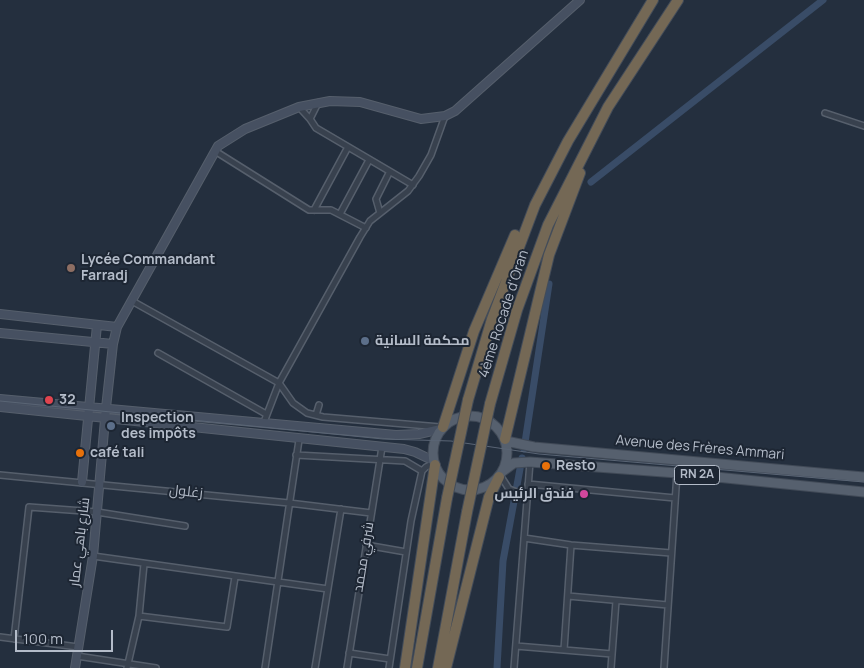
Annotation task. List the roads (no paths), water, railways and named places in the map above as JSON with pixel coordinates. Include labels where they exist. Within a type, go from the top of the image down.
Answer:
[{"type":"highway","name":"4ème Rocade d'Oran","points":[[417,668],[447,498],[468,400],[492,318],[514,255],[535,205],[568,141],[653,0]]},
{"type":"highway","name":"4ème Rocade d'Oran","points":[[438,668],[467,512],[490,404],[517,310],[548,225],[608,107],[678,0]]},
{"type":"highway","points":[[505,440],[558,227],[608,107]]},
{"type":"highway","points":[[442,428],[474,331],[493,286],[519,227],[568,141]]},
{"type":"highway","points":[[405,668],[434,463]]},
{"type":"highway","points":[[446,668],[489,496],[501,474]]},
{"type":"main road","points":[[445,116],[455,111],[580,0]]},
{"type":"main road","name":"شارع باهي عمار","points":[[75,668],[92,556],[106,408],[113,344],[117,327],[215,151],[232,135],[299,107],[318,103],[344,100],[360,102],[420,119],[445,116]]},
{"type":"main road","points":[[0,314],[117,327]]},
{"type":"main road","points":[[82,482],[97,325]]},
{"type":"main road","points":[[0,333],[113,344]]},
{"type":"main road","points":[[0,399],[265,418],[396,435],[419,434],[442,428],[461,416],[477,416],[492,422],[505,440],[508,453],[501,474],[485,487],[468,490],[451,485],[444,480],[434,463],[434,444],[442,428]]},
{"type":"main road","points":[[0,407],[299,440],[410,450],[434,463]]},
{"type":"main road","name":"Avenue des Frères Ammari","points":[[505,440],[534,447],[864,477]]},
{"type":"main road","name":"RN 2A","points":[[501,474],[510,465],[518,462],[530,462]]},
{"type":"main road","name":"Avenue des Frères Ammari","points":[[530,462],[677,473],[864,492]]},
{"type":"street","points":[[310,119],[318,103]]},
{"type":"street","points":[[299,107],[316,128],[389,173],[413,185]]},
{"type":"street","points":[[825,113],[864,126]]},
{"type":"street","points":[[158,353],[265,418],[279,383],[366,228],[380,213],[413,185],[431,155],[445,116]]},
{"type":"street","points":[[314,210],[348,147]]},
{"type":"street","points":[[215,151],[309,210],[331,210],[366,228]]},
{"type":"street","points":[[340,214],[369,160]]},
{"type":"street","points":[[380,213],[376,199],[389,173]]},
{"type":"street","points":[[132,301],[279,383],[287,396],[300,408],[316,416],[442,428]]},
{"type":"street","points":[[316,416],[318,405]]},
{"type":"street","points":[[265,668],[288,503],[299,440]]},
{"type":"street","name":"شرفي محمد","points":[[347,668],[382,447]]},
{"type":"street","points":[[296,455],[408,462],[422,471]]},
{"type":"street","points":[[514,668],[530,462]]},
{"type":"street","points":[[389,668],[406,552],[422,471],[434,463]]},
{"type":"street","points":[[664,668],[677,473]]},
{"type":"street","points":[[501,474],[512,492],[527,496]]},
{"type":"street","name":"زغلول","points":[[0,475],[371,513]]},
{"type":"street","points":[[528,484],[675,498]]},
{"type":"street","points":[[14,639],[29,508],[97,512],[185,526]]},
{"type":"street","points":[[315,668],[341,509]]},
{"type":"street","points":[[524,538],[571,545],[671,554]]},
{"type":"street","points":[[366,545],[406,552]]},
{"type":"street","points":[[564,650],[571,545]]},
{"type":"street","points":[[92,556],[328,589]]},
{"type":"street","points":[[128,666],[139,616],[144,564]]},
{"type":"street","points":[[139,616],[227,627],[235,577]]},
{"type":"street","points":[[568,596],[668,605]]},
{"type":"street","points":[[611,668],[616,601]]},
{"type":"street","points":[[0,637],[78,647]]},
{"type":"street","points":[[516,646],[612,654]]},
{"type":"street","points":[[349,654],[390,659]]},
{"type":"street","points":[[77,656],[128,666],[156,668]]},
{"type":"waterway","points":[[591,182],[823,0]]},
{"type":"waterway","points":[[524,449],[549,284]]},
{"type":"waterway","points":[[497,668],[503,561],[522,458]]},
{"type":"tram line","points":[[0,401],[383,439],[451,441],[539,454],[864,482]]},
{"type":"place","name":"Lycée Commandant Farradj","points":[[71,268]]},
{"type":"place","name":"محكمة السانية","points":[[365,341]]},
{"type":"place","name":"32","points":[[49,400]]},
{"type":"place","name":"Inspection des impôts","points":[[111,426]]},
{"type":"place","name":"café tali","points":[[80,453]]},
{"type":"place","name":"Resto","points":[[546,466]]},
{"type":"place","name":"فندق الرئيس","points":[[584,494]]}]
